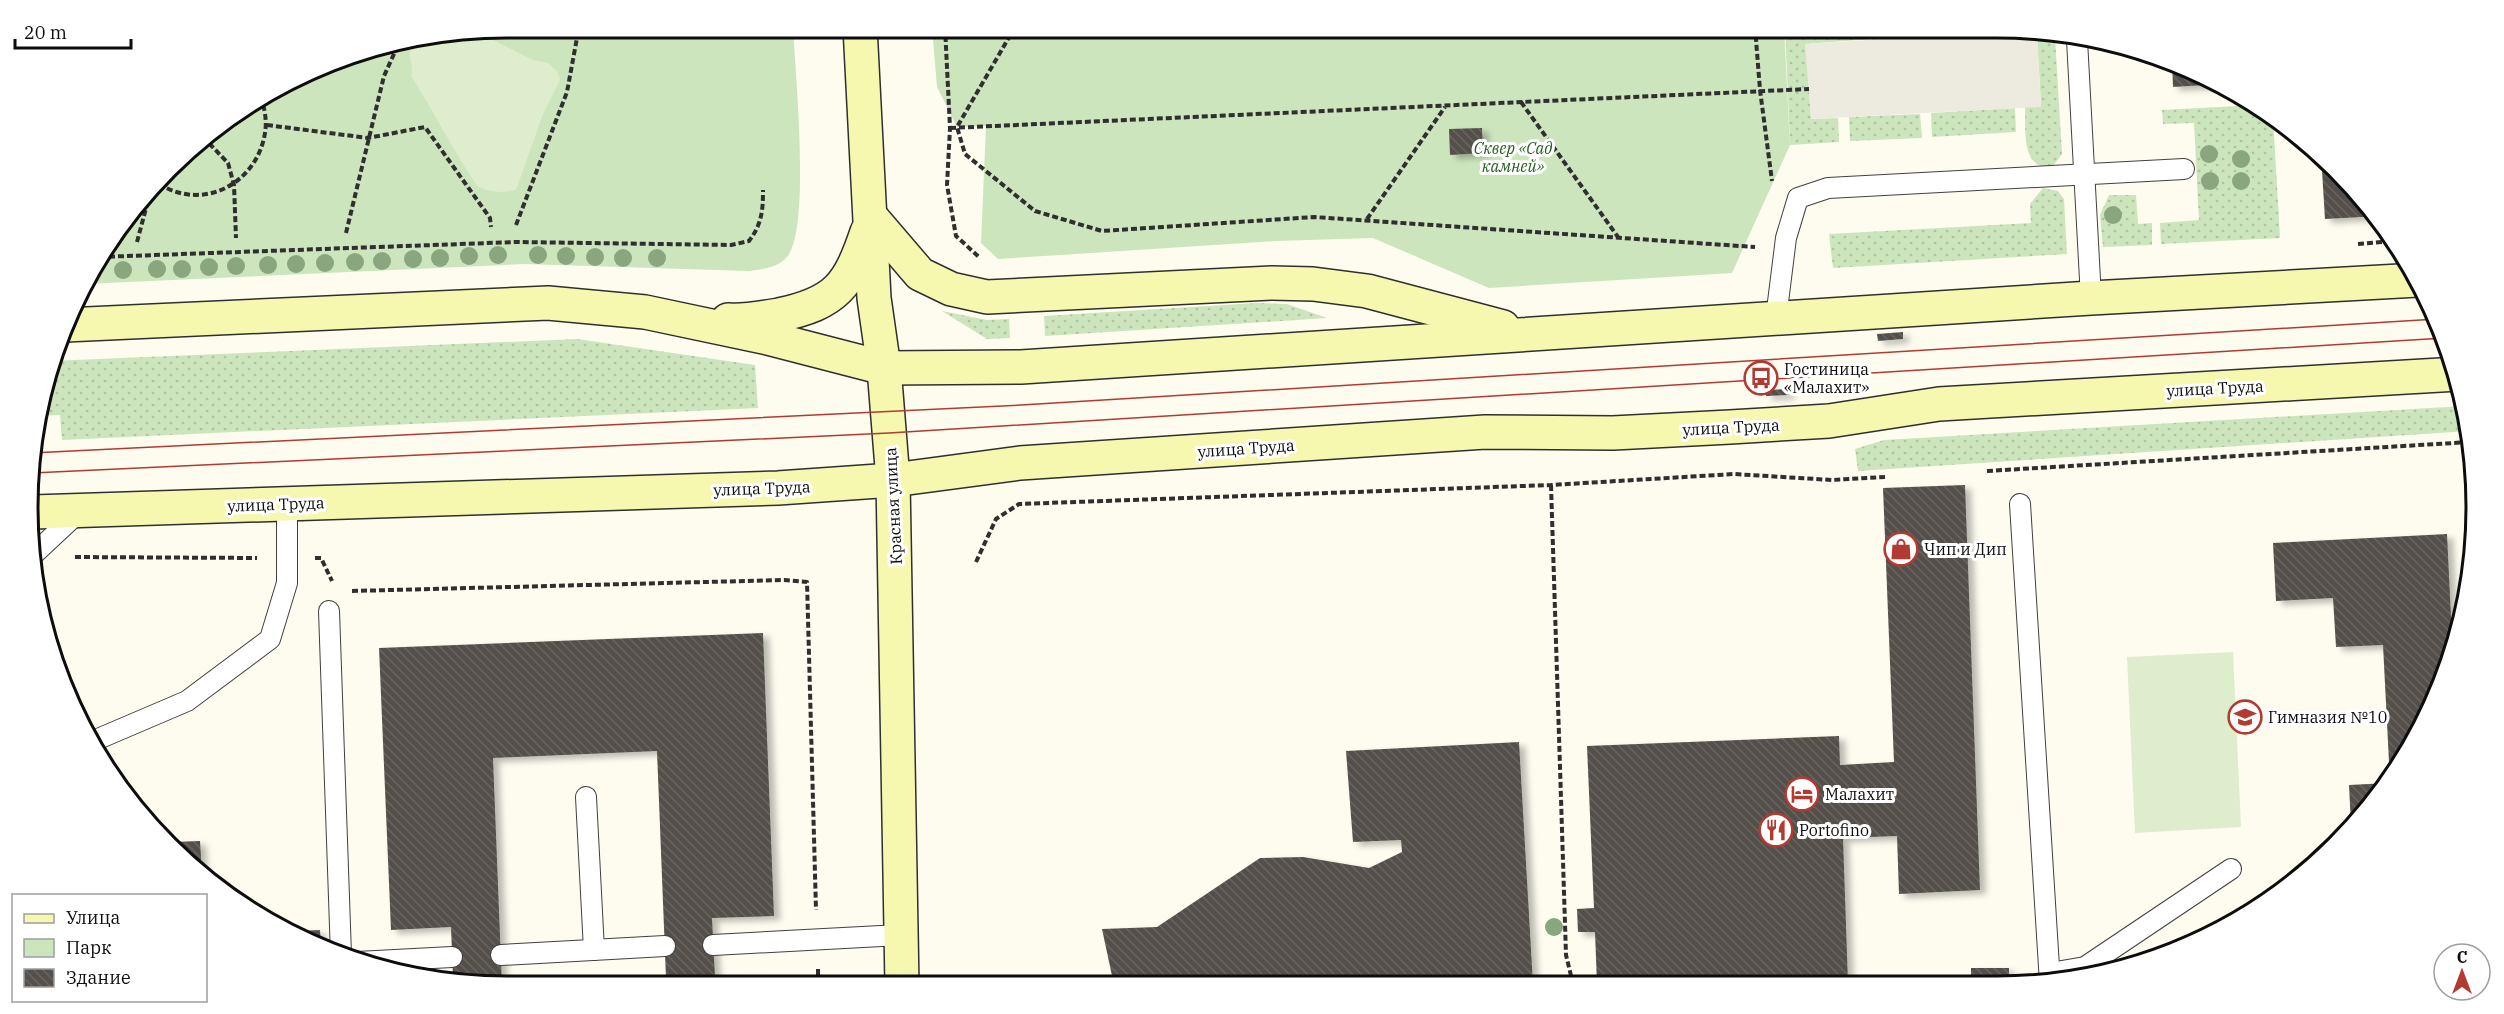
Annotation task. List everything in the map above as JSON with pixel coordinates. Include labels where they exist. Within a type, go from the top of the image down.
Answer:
[{"type":"main road","name":"Красная улица","points":[[861,38],[872,219],[874,298],[884,368],[893,480],[902,976]]},
{"type":"main road","points":[[74,325],[516,303],[580,305],[742,321],[808,308],[828,298],[846,281],[856,265],[872,219],[920,274],[951,289],[987,297],[1272,283],[1313,284],[1391,296],[1528,334]]},
{"type":"main road","points":[[645,312],[768,338],[884,368],[1021,367],[2091,298],[2408,281]]},
{"type":"main road","name":"улица Труда","points":[[38,512],[778,488],[893,480],[1032,462],[1485,432],[1613,434],[1829,421],[1939,404],[2448,376]]},
{"type":"lane","points":[[2077,45],[2091,298]]},
{"type":"lane","points":[[1776,318],[1786,238],[1798,198],[1828,188],[2184,169]]},
{"type":"lane","points":[[98,739],[187,701],[270,639],[287,583],[287,503]]},
{"type":"lane","points":[[2020,504],[2050,973]]},
{"type":"lane","points":[[40,548],[81,510]]},
{"type":"lane","points":[[329,611],[341,946]]},
{"type":"lane","points":[[586,797],[594,950]]},
{"type":"lane","points":[[2081,968],[2231,869]]},
{"type":"lane","points":[[713,945],[900,935]]},
{"type":"lane","points":[[501,956],[665,946]]},
{"type":"lane","points":[[384,961],[452,957]]},
{"type":"path","points":[[516,225],[567,92],[577,38]]},
{"type":"path","points":[[946,38],[950,128],[949,165]]},
{"type":"path","points":[[1009,38],[957,127],[964,154],[1035,211],[1101,231],[1314,217],[1755,247]]},
{"type":"path","points":[[1756,38],[1760,90],[1773,183]]},
{"type":"path","points":[[346,233],[384,76],[395,51]]},
{"type":"path","points":[[950,128],[1809,89]]},
{"type":"path","points":[[1521,102],[1618,238]]},
{"type":"path","points":[[164,187],[189,195],[213,194],[234,185],[252,169],[263,148],[267,125],[262,106]]},
{"type":"path","points":[[1367,220],[1445,106]]},
{"type":"path","points":[[267,125],[368,138],[425,127],[490,219],[491,227]]},
{"type":"path","points":[[210,144],[228,164],[234,185],[236,238]]},
{"type":"path","points":[[110,257],[517,242],[731,245],[749,241],[759,227],[763,210],[763,190]]},
{"type":"path","points":[[137,242],[146,207]]},
{"type":"path","points":[[1987,471],[2461,443]]},
{"type":"path","points":[[976,562],[996,519],[1019,504],[1551,485],[1734,474],[1832,480],[1885,477]]},
{"type":"path","points":[[1551,485],[1566,956],[1571,976]]},
{"type":"path","points":[[69,557],[321,558],[333,583]]},
{"type":"path","points":[[349,591],[784,580],[807,582],[818,976]]},
{"type":"green space","points":[[794,38],[800,183],[794,241],[783,261],[765,269],[749,271],[525,264],[94,284],[117,246],[154,197],[197,154],[272,100],[327,73],[356,62],[415,47],[476,39]]},
{"type":"green space","name":"Сквер «Сад камней»","points":[[933,38],[1785,38],[1790,145],[1732,273],[1489,288],[1373,238],[1277,241],[998,259],[981,243],[986,126],[957,127],[937,87]]},
{"type":"green space","points":[[1785,38],[1871,38],[1806,44],[1811,119],[1838,118],[1839,142],[1790,145]]},
{"type":"green space","points":[[490,39],[533,60],[548,63],[557,71],[560,80],[543,114],[516,190],[496,192],[477,186],[411,76],[412,48],[446,42]]},
{"type":"green space","points":[[2037,40],[2055,42],[2062,154],[2053,166],[2042,166],[2035,162],[2027,147],[2025,107],[2041,106]]},
{"type":"green space","points":[[2241,106],[2274,128],[2280,238],[2161,244],[2160,223],[2199,220],[2194,123],[2163,124],[2162,110]]},
{"type":"green space","points":[[2015,108],[2016,132],[1932,137],[1931,113]]},
{"type":"green space","points":[[1920,114],[1922,138],[1850,141],[1849,117]]},
{"type":"green space","points":[[2043,188],[2058,191],[2064,199],[2067,254],[1833,268],[1829,234],[2031,223],[2030,204]]},
{"type":"green space","points":[[2109,195],[2136,195],[2138,224],[2152,223],[2152,245],[2103,247],[2100,215]]},
{"type":"green space","points":[[1257,303],[1287,304],[1327,318],[1045,336],[1044,316]]},
{"type":"green space","points":[[942,311],[987,320],[1009,319],[1010,338],[987,339]]},
{"type":"green space","points":[[577,339],[755,365],[758,408],[62,440],[60,415],[47,416],[61,361]]},
{"type":"green space","points":[[2455,407],[2460,432],[1858,471],[1855,449],[1884,440]]},
{"type":"green space","points":[[2233,652],[2241,827],[2135,833],[2127,657]]},
{"type":"shaded area","points":[[1898,38],[2037,40],[2041,107],[1811,119],[1805,44]]},
{"type":"building","points":[[2172,71],[2203,85],[2173,87]]},
{"type":"building","points":[[1482,128],[1483,153],[1450,155],[1449,129]]},
{"type":"building","points":[[2322,168],[2366,217],[2325,219]]},
{"type":"building","points":[[1903,332],[1903,339],[1878,341],[1877,334]]},
{"type":"building","points":[[1788,389],[1789,395],[1766,396],[1766,390]]},
{"type":"building","points":[[1965,485],[1980,890],[1899,894],[1897,836],[1843,838],[1848,976],[1597,976],[1595,932],[1578,932],[1577,909],[1594,908],[1587,746],[1839,736],[1840,765],[1894,762],[1883,488]]},
{"type":"building","points":[[2447,534],[2451,629],[2431,687],[2404,742],[2389,765],[2383,645],[2336,647],[2333,598],[2276,601],[2273,543]]},
{"type":"building","points":[[763,633],[774,916],[712,918],[715,976],[666,976],[657,751],[493,758],[502,976],[453,973],[451,927],[391,930],[379,648]]},
{"type":"building","points":[[1519,742],[1533,976],[1112,976],[1102,929],[1157,927],[1260,858],[1303,857],[1369,868],[1402,852],[1401,840],[1353,842],[1346,751]]},
{"type":"building","points":[[2376,784],[2351,816],[2349,785]]},
{"type":"building","points":[[200,841],[201,863],[197,860],[178,842]]},
{"type":"building","points":[[320,930],[321,938],[305,931]]},
{"type":"building","points":[[1971,968],[2009,968],[2009,976],[1971,976]]},
{"type":"tram line","points":[[41,452],[1021,405],[2428,320]]},
{"type":"tram line","points":[[39,473],[889,433],[2435,339]]},
{"type":"place","name":"Гостиница «Малахит»","points":[[1761,378]]},
{"type":"place","name":"Чип и Дип","points":[[1901,549]]},
{"type":"place","name":"Гимназия №10","points":[[2245,717]]},
{"type":"place","name":"Малахит","points":[[1802,794]]},
{"type":"place","name":"Portofino","points":[[1776,830]]}]
